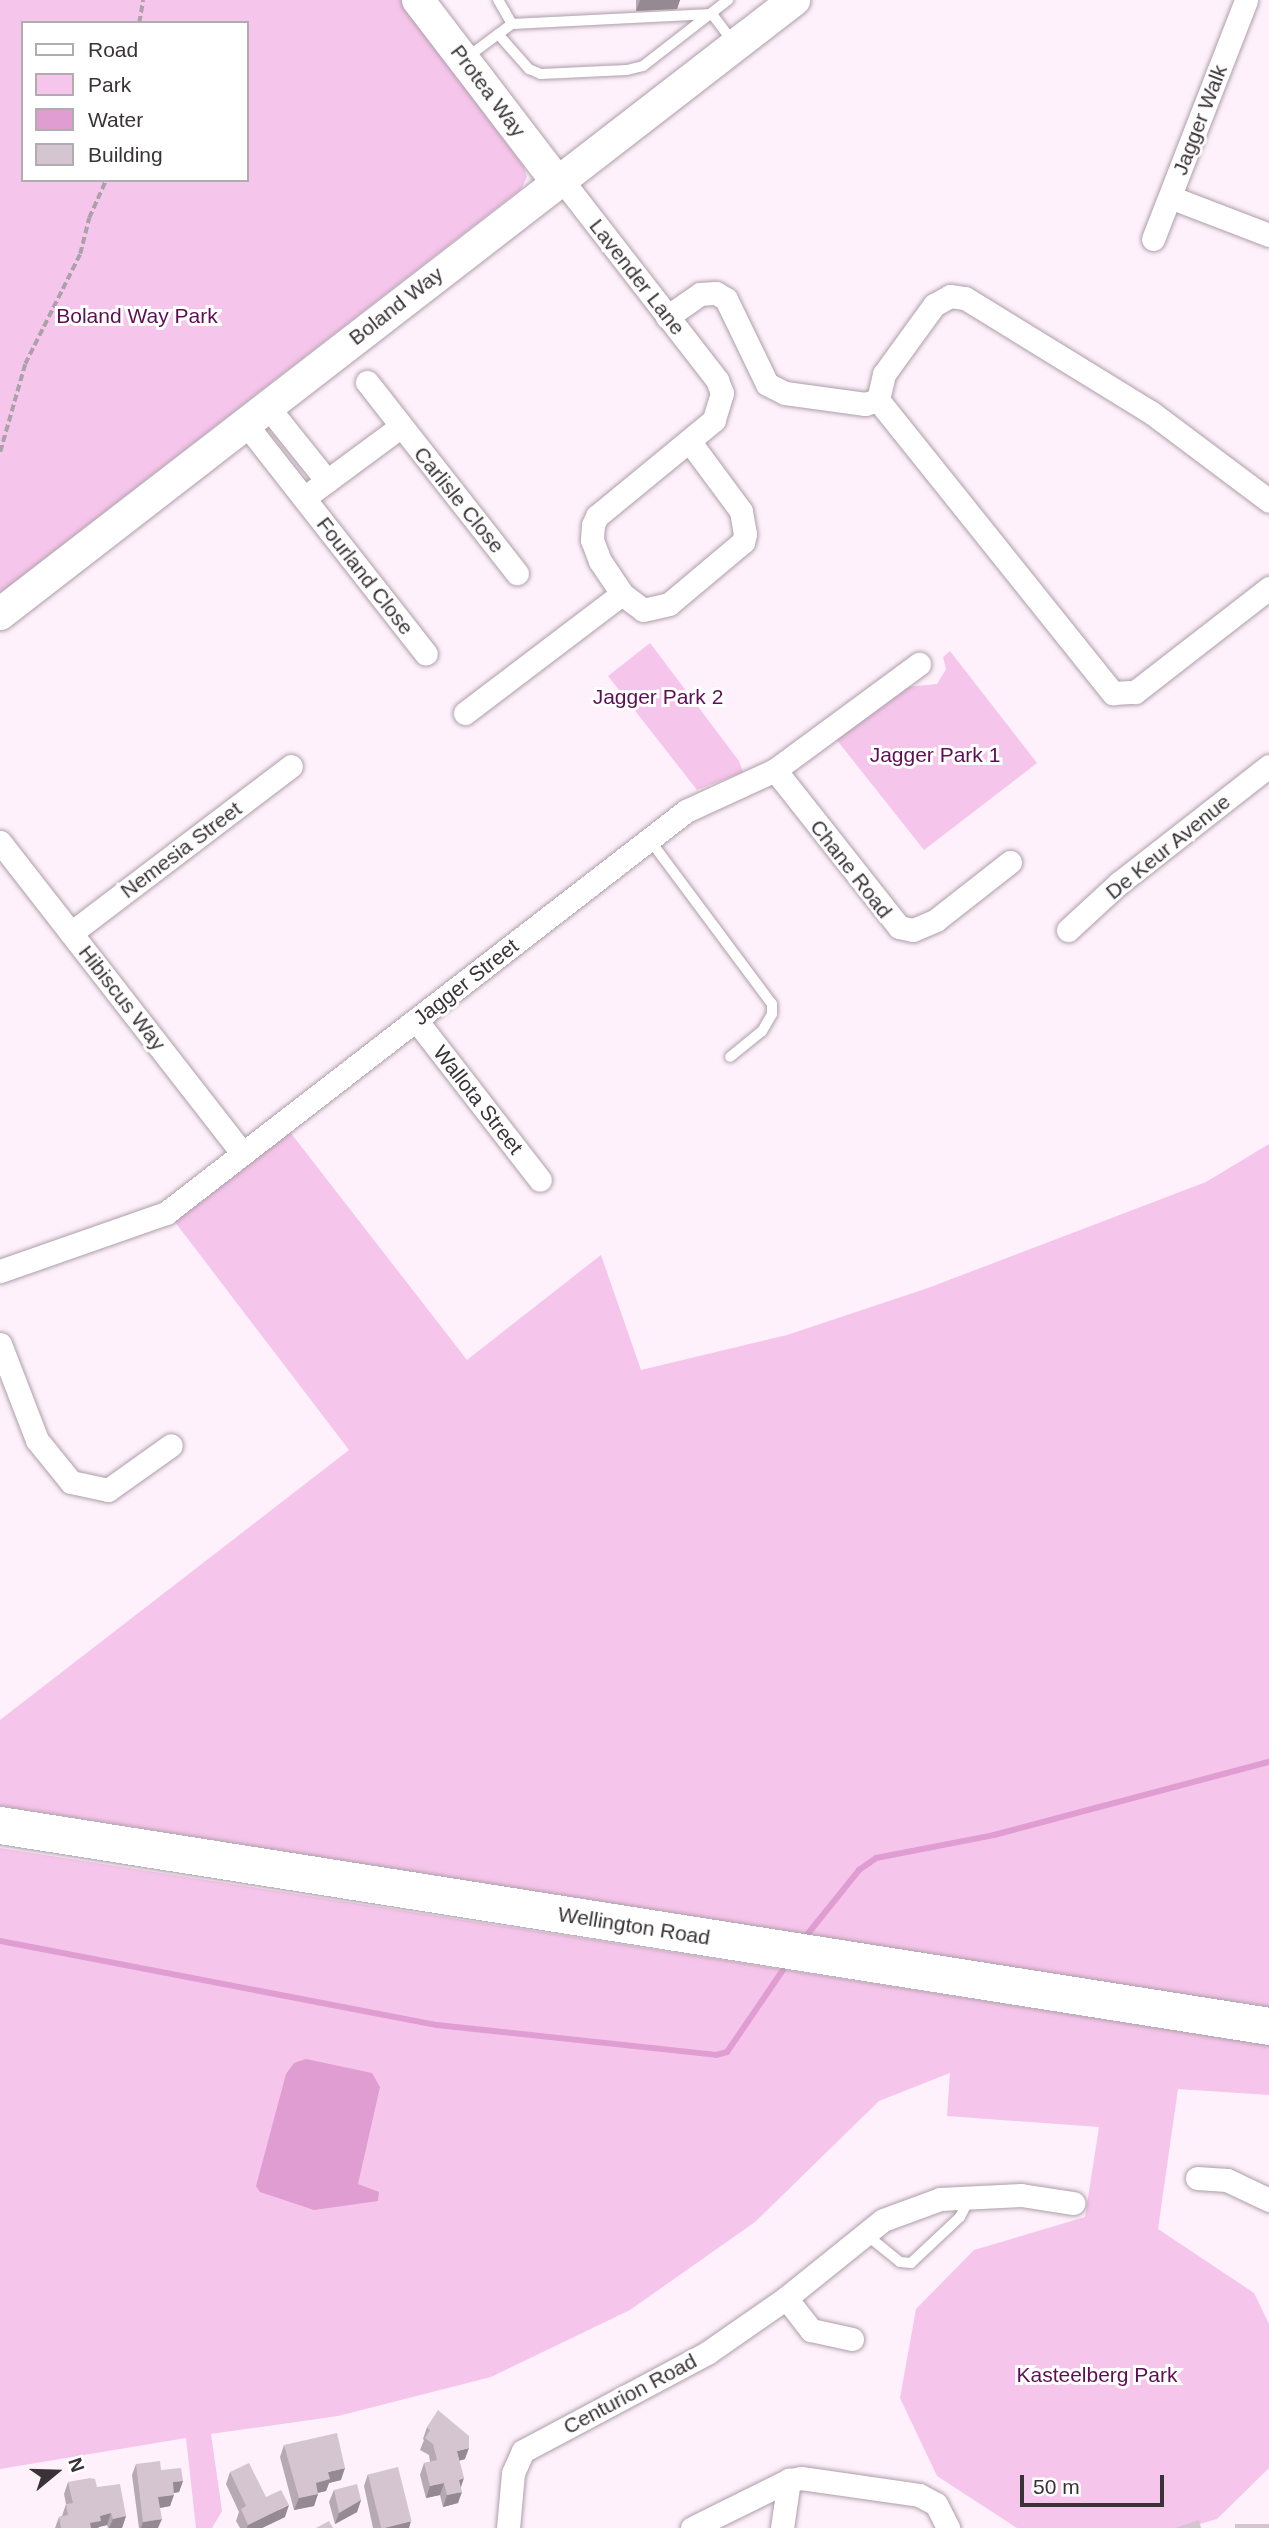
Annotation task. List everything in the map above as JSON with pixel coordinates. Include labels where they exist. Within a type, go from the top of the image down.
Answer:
[{"type":"main road","name":"Wellington Road","points":[[0,1825],[1269,2026]]},
{"type":"street","name":"Protea Way","points":[[418,0],[557,182]]},
{"type":"street","name":"Boland Way","points":[[0,614],[794,0]]},
{"type":"street","name":"Jagger Walk","points":[[1153,239],[1246,0]]},
{"type":"street","name":"Lavender Lane","points":[[557,182],[569,189],[714,376],[722,393],[721,407],[690,442]]},
{"type":"street","points":[[1170,197],[1269,235]]},
{"type":"street","points":[[667,317],[701,294],[716,293],[726,299],[760,376],[775,389],[850,404],[878,400]]},
{"type":"street","points":[[878,400],[884,373],[904,343],[940,299],[957,296],[1152,413],[1269,501]]},
{"type":"street","name":"Carlisle Close","points":[[367,383],[517,573]]},
{"type":"street","points":[[878,400],[1113,694],[1135,692],[1269,588]]},
{"type":"street","points":[[256,414],[327,481]]},
{"type":"street","name":"Fourland Close","points":[[256,414],[304,498],[426,653]]},
{"type":"street","name":"Carlisle Close","points":[[304,498],[400,427]]},
{"type":"street","points":[[690,442],[741,511],[745,521],[743,542],[661,607],[643,610],[622,594],[600,561],[592,540],[593,524],[597,516],[690,442]]},
{"type":"street","points":[[465,713],[622,594]]},
{"type":"street","name":"Jagger Street","points":[[0,1271],[156,1219],[686,811],[775,770],[919,664]]},
{"type":"street","name":"Nemesia Street","points":[[71,933],[290,766]]},
{"type":"street","name":"De Keur Avenue","points":[[1068,930],[1119,883],[1269,766]]},
{"type":"street","name":"Chane Road","points":[[775,770],[899,927],[913,930],[936,920],[1010,862]]},
{"type":"street","name":"Hibiscus Way","points":[[0,842],[243,1154]]},
{"type":"street","name":"Wallota Street","points":[[416,1020],[540,1180]]},
{"type":"street","points":[[0,1344],[37,1440],[71,1482],[89,1490],[108,1490],[171,1445]]},
{"type":"street","points":[[1197,2178],[1227,2180],[1269,2200]]},
{"type":"street","name":"Centurion Road","points":[[507,2519],[517,2461],[528,2447],[707,2353],[786,2298],[890,2216],[940,2199],[1021,2195],[1073,2203]]},
{"type":"street","points":[[786,2298],[811,2330],[852,2340]]},
{"type":"street","points":[[782,2528],[789,2480]]},
{"type":"street","points":[[692,2528],[789,2480],[919,2495],[936,2504],[948,2528]]},
{"type":"lane","points":[[498,0],[512,24]]},
{"type":"lane","points":[[498,34],[529,69],[541,74],[627,71],[643,65],[728,0]]},
{"type":"lane","points":[[464,60],[512,24],[712,14]]},
{"type":"lane","points":[[712,14],[736,45]]},
{"type":"lane","points":[[649,839],[772,1004],[772,1014],[762,1031],[730,1057]]},
{"type":"lane","points":[[867,2236],[900,2262],[911,2263],[960,2217],[970,2197]]},
{"type":"path","points":[[139,21],[143,0]]},
{"type":"path","points":[[0,452],[25,363],[80,254],[89,218],[105,182]]},
{"type":"green space","name":"Boland Way Park","points":[[0,0],[405,0],[475,92],[471,96],[524,167],[527,177],[521,189],[0,593]]},
{"type":"green space","name":"Jagger Park 2","points":[[650,643],[739,761],[743,772],[697,790],[608,676]]},
{"type":"green space","name":"Jagger Park 1","points":[[950,651],[1037,763],[924,850],[836,739],[905,687],[937,684],[946,669],[943,657]]},
{"type":"green space","points":[[290,1132],[467,1360],[601,1255],[641,1370],[787,1335],[928,1288],[1206,1182],[1269,1144],[1269,2008],[0,1806],[0,1720],[349,1450],[175,1222]]},
{"type":"green space","name":"Kasteelberg Park","points":[[0,1848],[1269,2045],[1269,2095],[1178,2089],[1158,2229],[1254,2293],[1269,2324],[1269,2468],[1217,2519],[1186,2528],[1017,2528],[937,2476],[900,2398],[916,2309],[974,2250],[1085,2217],[1099,2127],[947,2116],[950,2073],[879,2101],[755,2222],[630,2310],[491,2377],[338,2416],[211,2434],[222,2511],[212,2528],[196,2528],[186,2438],[0,2469]]},
{"type":"water","points":[[306,2059],[372,2073],[380,2087],[358,2184],[379,2192],[378,2201],[314,2210],[260,2192],[256,2186],[286,2074],[294,2063]]},
{"type":"building","points":[[438,2410],[469,2436],[469,2448],[457,2451],[464,2478],[459,2480],[462,2492],[447,2495],[444,2483],[430,2486],[424,2463],[437,2460],[433,2444],[425,2438],[430,2430],[427,2427]]},
{"type":"building","points":[[337,2433],[345,2468],[328,2472],[330,2479],[316,2483],[318,2494],[299,2498],[284,2445]]},
{"type":"building","points":[[160,2461],[161,2470],[181,2468],[183,2481],[173,2482],[174,2495],[158,2497],[162,2519],[143,2522],[136,2464]]},
{"type":"building","points":[[249,2463],[266,2497],[281,2490],[289,2505],[248,2525],[241,2509],[246,2506],[230,2472]]},
{"type":"building","points":[[398,2467],[412,2521],[381,2528],[368,2474]]},
{"type":"building","points":[[95,2479],[97,2487],[120,2484],[126,2516],[113,2519],[111,2513],[100,2516],[101,2521],[90,2523],[91,2528],[61,2528],[59,2517],[68,2515],[66,2504],[73,2503],[68,2482]]},
{"type":"building","points":[[357,2484],[361,2500],[339,2513],[334,2490]]},
{"type":"building","points":[[1199,2520],[1201,2528],[1175,2528]]},
{"type":"building","points":[[329,2521],[333,2528],[316,2528]]},
{"type":"building","points":[[1235,2524],[1269,2524],[1269,2528],[1235,2528]]},
{"type":"waterway","points":[[806,1936],[859,1870],[876,1858],[994,1835],[1269,1762]]},
{"type":"waterway","points":[[0,1941],[437,2025],[716,2055],[727,2052],[783,1970]]}]
